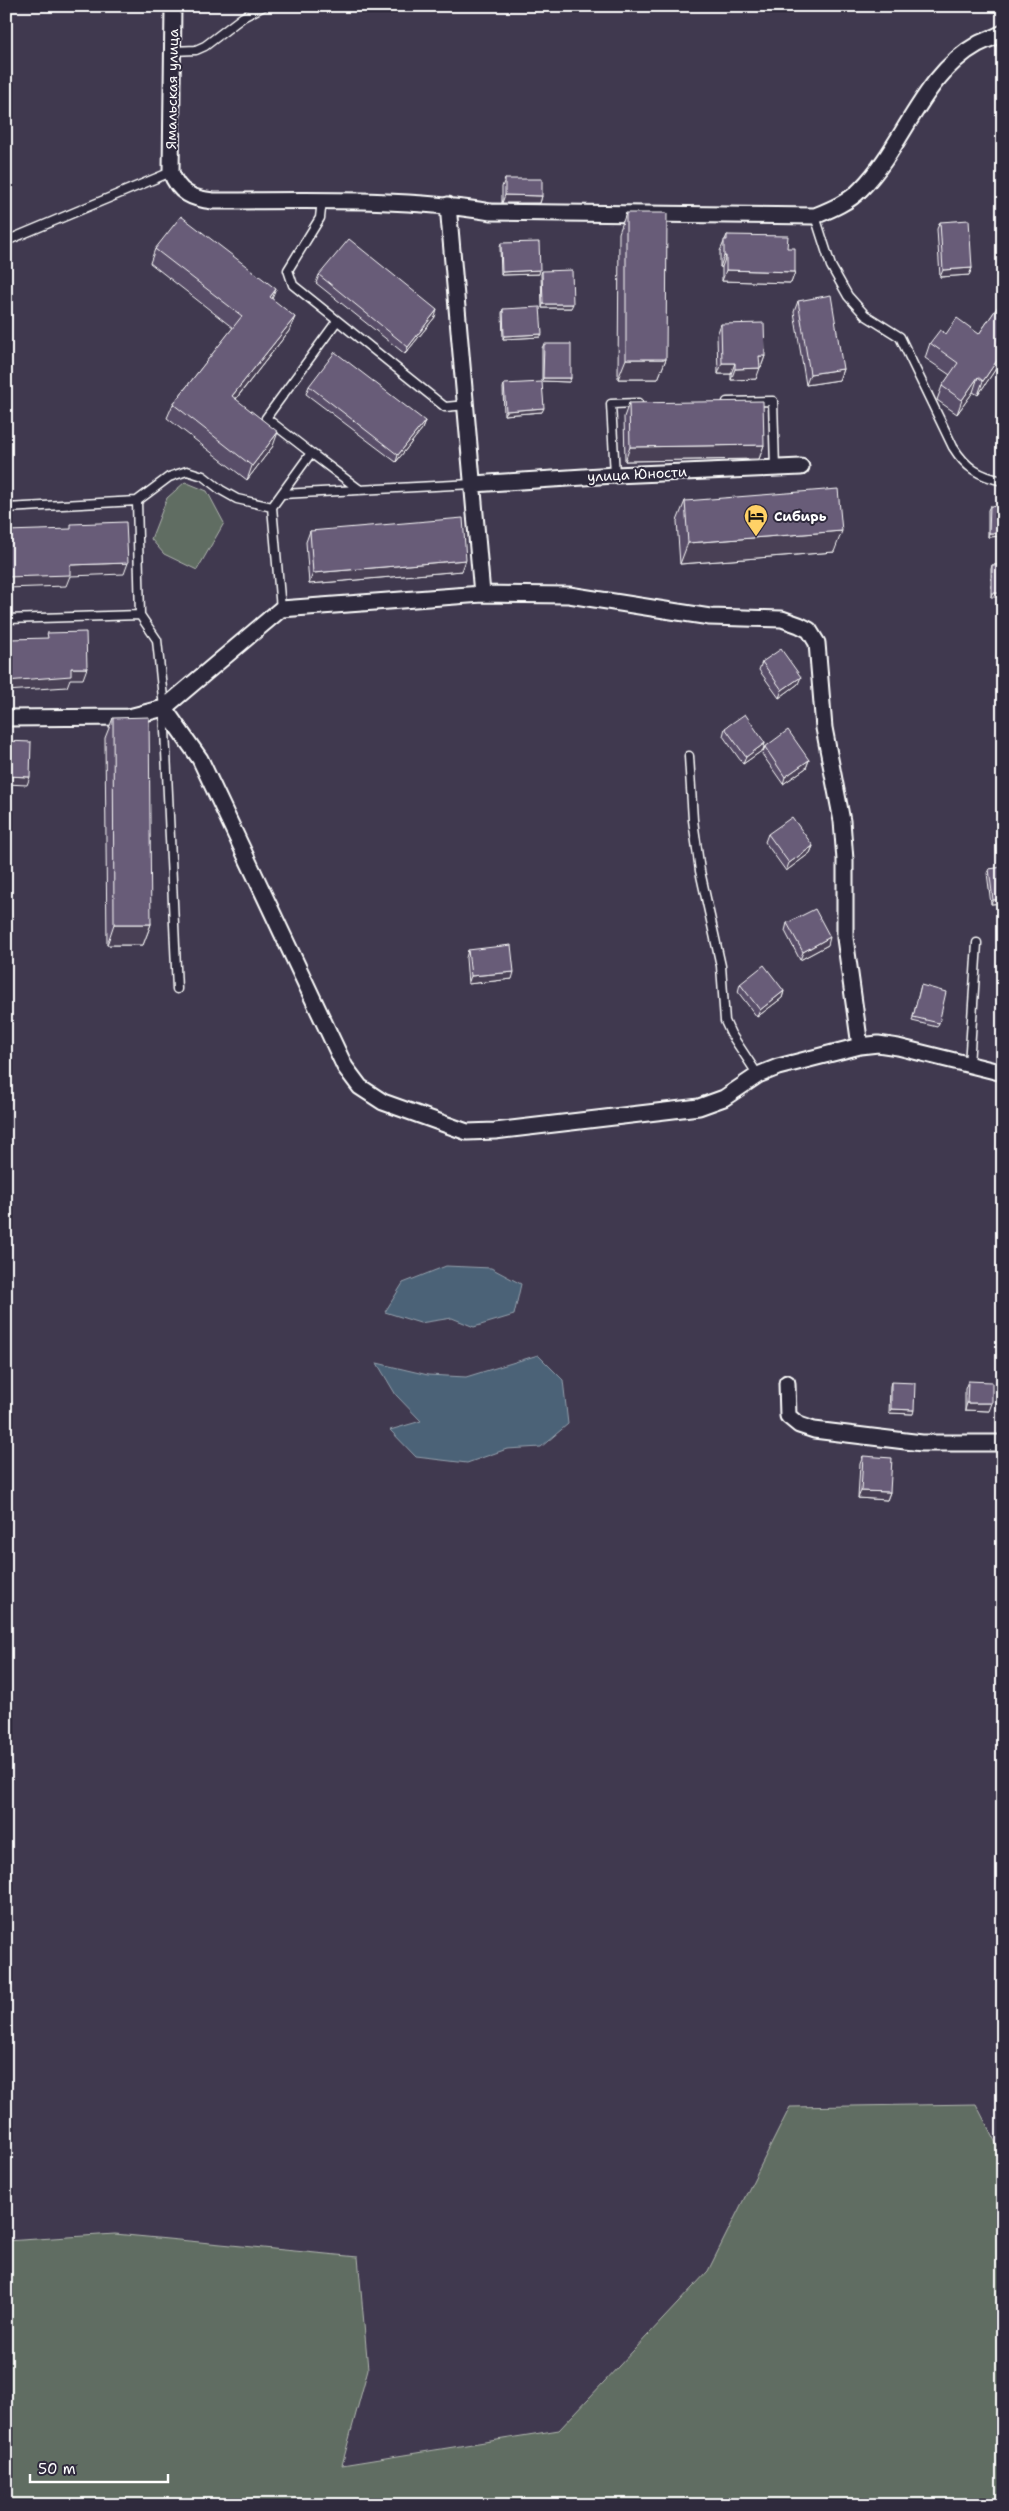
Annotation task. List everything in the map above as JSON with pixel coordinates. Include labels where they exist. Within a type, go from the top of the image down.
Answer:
[{"type":"street","name":"Ямальская улица","points":[[172,172],[173,6]]},
{"type":"street","points":[[172,172],[175,182],[182,192],[197,200],[322,200],[448,205],[491,212],[815,216],[843,204],[861,190],[884,161],[929,91],[952,66],[977,45],[1003,33]]},
{"type":"street","points":[[448,205],[474,484],[482,594]]},
{"type":"street","name":"улица Юности","points":[[474,484],[801,466]]},
{"type":"street","points":[[6,718],[129,717],[164,708],[281,609],[482,594],[587,597],[710,617],[782,619],[809,630],[816,643],[824,728],[842,821],[845,860],[845,938],[860,1046]]},
{"type":"street","points":[[164,708],[200,759],[345,1066],[360,1087],[383,1102],[467,1132],[495,1131],[699,1107],[724,1098],[758,1075],[778,1067],[860,1046],[878,1044],[898,1046],[1003,1073]]},
{"type":"street","points":[[786,1383],[788,1416],[799,1425],[814,1430],[922,1443],[1003,1443]]},
{"type":"lane","points":[[173,51],[196,50],[205,46],[243,17],[264,6]]},
{"type":"lane","points":[[6,241],[172,172]]},
{"type":"lane","points":[[322,200],[320,218],[288,270],[293,285],[445,407],[467,405]]},
{"type":"lane","points":[[815,216],[831,266],[848,296],[865,315],[900,337],[953,447],[962,461],[970,469],[985,477],[1003,481]]},
{"type":"lane","points":[[337,321],[266,418],[360,490]]},
{"type":"lane","points":[[716,402],[773,401],[775,468]]},
{"type":"lane","points":[[615,475],[611,404],[649,403]]},
{"type":"lane","points":[[281,609],[272,507],[311,453]]},
{"type":"lane","points":[[6,508],[137,501],[169,477],[187,471],[203,476],[221,490],[238,499],[272,507]]},
{"type":"lane","points":[[282,494],[474,484]]},
{"type":"lane","points":[[137,501],[140,615],[157,640],[164,708],[177,989]]},
{"type":"lane","points":[[6,619],[140,615]]},
{"type":"lane","points":[[689,756],[694,829],[700,871],[721,966],[725,1020],[731,1034],[758,1075]]},
{"type":"lane","points":[[969,1065],[977,943]]},
{"type":"green space","points":[[185,482],[207,491],[224,523],[197,570],[164,554],[151,539],[167,498]]},
{"type":"green space","points":[[976,2104],[1003,2157],[1003,2505],[6,2505],[6,2241],[115,2234],[358,2257],[368,2369],[342,2465],[559,2430],[708,2271],[790,2107]]},
{"type":"water","points":[[446,1266],[491,1268],[521,1284],[514,1315],[474,1327],[452,1318],[420,1323],[385,1312],[403,1283]]},
{"type":"water","points":[[538,1355],[563,1380],[568,1424],[541,1447],[507,1449],[467,1463],[416,1457],[390,1430],[421,1421],[396,1395],[377,1363],[428,1375],[466,1377]]},
{"type":"building","points":[[505,179],[542,179],[542,196],[505,195]]},
{"type":"building","points":[[626,213],[667,213],[666,359],[626,359]]},
{"type":"building","points":[[181,216],[276,289],[270,297],[295,317],[232,396],[278,432],[252,466],[173,404],[242,316],[155,249]]},
{"type":"building","points":[[969,220],[972,268],[943,270],[940,222]]},
{"type":"building","points":[[727,235],[788,236],[787,248],[795,248],[795,272],[726,270],[724,240],[727,240]]},
{"type":"building","points":[[349,239],[437,310],[408,347],[319,275]]},
{"type":"building","points":[[539,242],[540,270],[502,272],[501,243]]},
{"type":"building","points":[[572,270],[573,304],[543,304],[542,271]]},
{"type":"building","points":[[831,295],[843,369],[810,374],[798,301]]},
{"type":"building","points":[[1003,299],[1003,358],[1000,356],[983,381],[978,377],[962,400],[942,386],[958,363],[930,343],[940,330],[946,334],[957,318],[979,334]]},
{"type":"building","points":[[540,307],[542,334],[504,336],[503,309]]},
{"type":"building","points":[[764,323],[765,356],[759,356],[760,368],[735,369],[735,363],[722,363],[721,324]]},
{"type":"building","points":[[544,344],[571,344],[571,378],[543,378]]},
{"type":"building","points":[[335,352],[425,421],[398,455],[309,386]]},
{"type":"building","points":[[542,382],[544,408],[506,411],[504,384]]},
{"type":"building","points":[[763,401],[764,445],[630,447],[629,403]]},
{"type":"building","points":[[838,489],[842,531],[688,543],[685,501]]},
{"type":"building","points":[[999,499],[1003,499],[1003,533],[989,533],[990,506],[999,507]]},
{"type":"building","points":[[463,518],[466,560],[313,573],[310,531]]},
{"type":"building","points":[[126,522],[128,563],[70,565],[70,575],[6,577],[6,531],[71,529],[71,524]]},
{"type":"building","points":[[992,565],[1003,565],[1003,593],[992,593]]},
{"type":"building","points":[[86,632],[87,668],[71,668],[71,676],[6,681],[6,645],[11,645],[11,639],[48,638],[47,633]]},
{"type":"building","points":[[781,649],[801,677],[782,690],[762,662]]},
{"type":"building","points":[[745,714],[765,743],[746,757],[725,728]]},
{"type":"building","points":[[149,717],[151,924],[114,924],[113,718]]},
{"type":"building","points":[[788,730],[809,760],[785,777],[765,747]]},
{"type":"building","points":[[6,741],[31,742],[30,777],[6,776]]},
{"type":"building","points":[[792,817],[813,846],[789,863],[768,834]]},
{"type":"building","points":[[1003,838],[1003,866],[1002,866],[999,839]]},
{"type":"building","points":[[1003,867],[1003,899],[993,900],[989,869]]},
{"type":"building","points":[[815,909],[830,937],[803,952],[787,923]]},
{"type":"building","points":[[511,945],[514,972],[471,976],[468,950]]},
{"type":"building","points":[[764,965],[784,991],[760,1010],[740,984]]},
{"type":"building","points":[[921,985],[946,992],[939,1023],[913,1017]]},
{"type":"building","points":[[968,1381],[992,1382],[992,1403],[967,1403]]},
{"type":"building","points":[[891,1382],[915,1383],[914,1410],[891,1409]]},
{"type":"building","points":[[863,1456],[892,1458],[890,1492],[861,1491]]},
{"type":"place","name":"Сибирь","points":[[756,537]]}]
